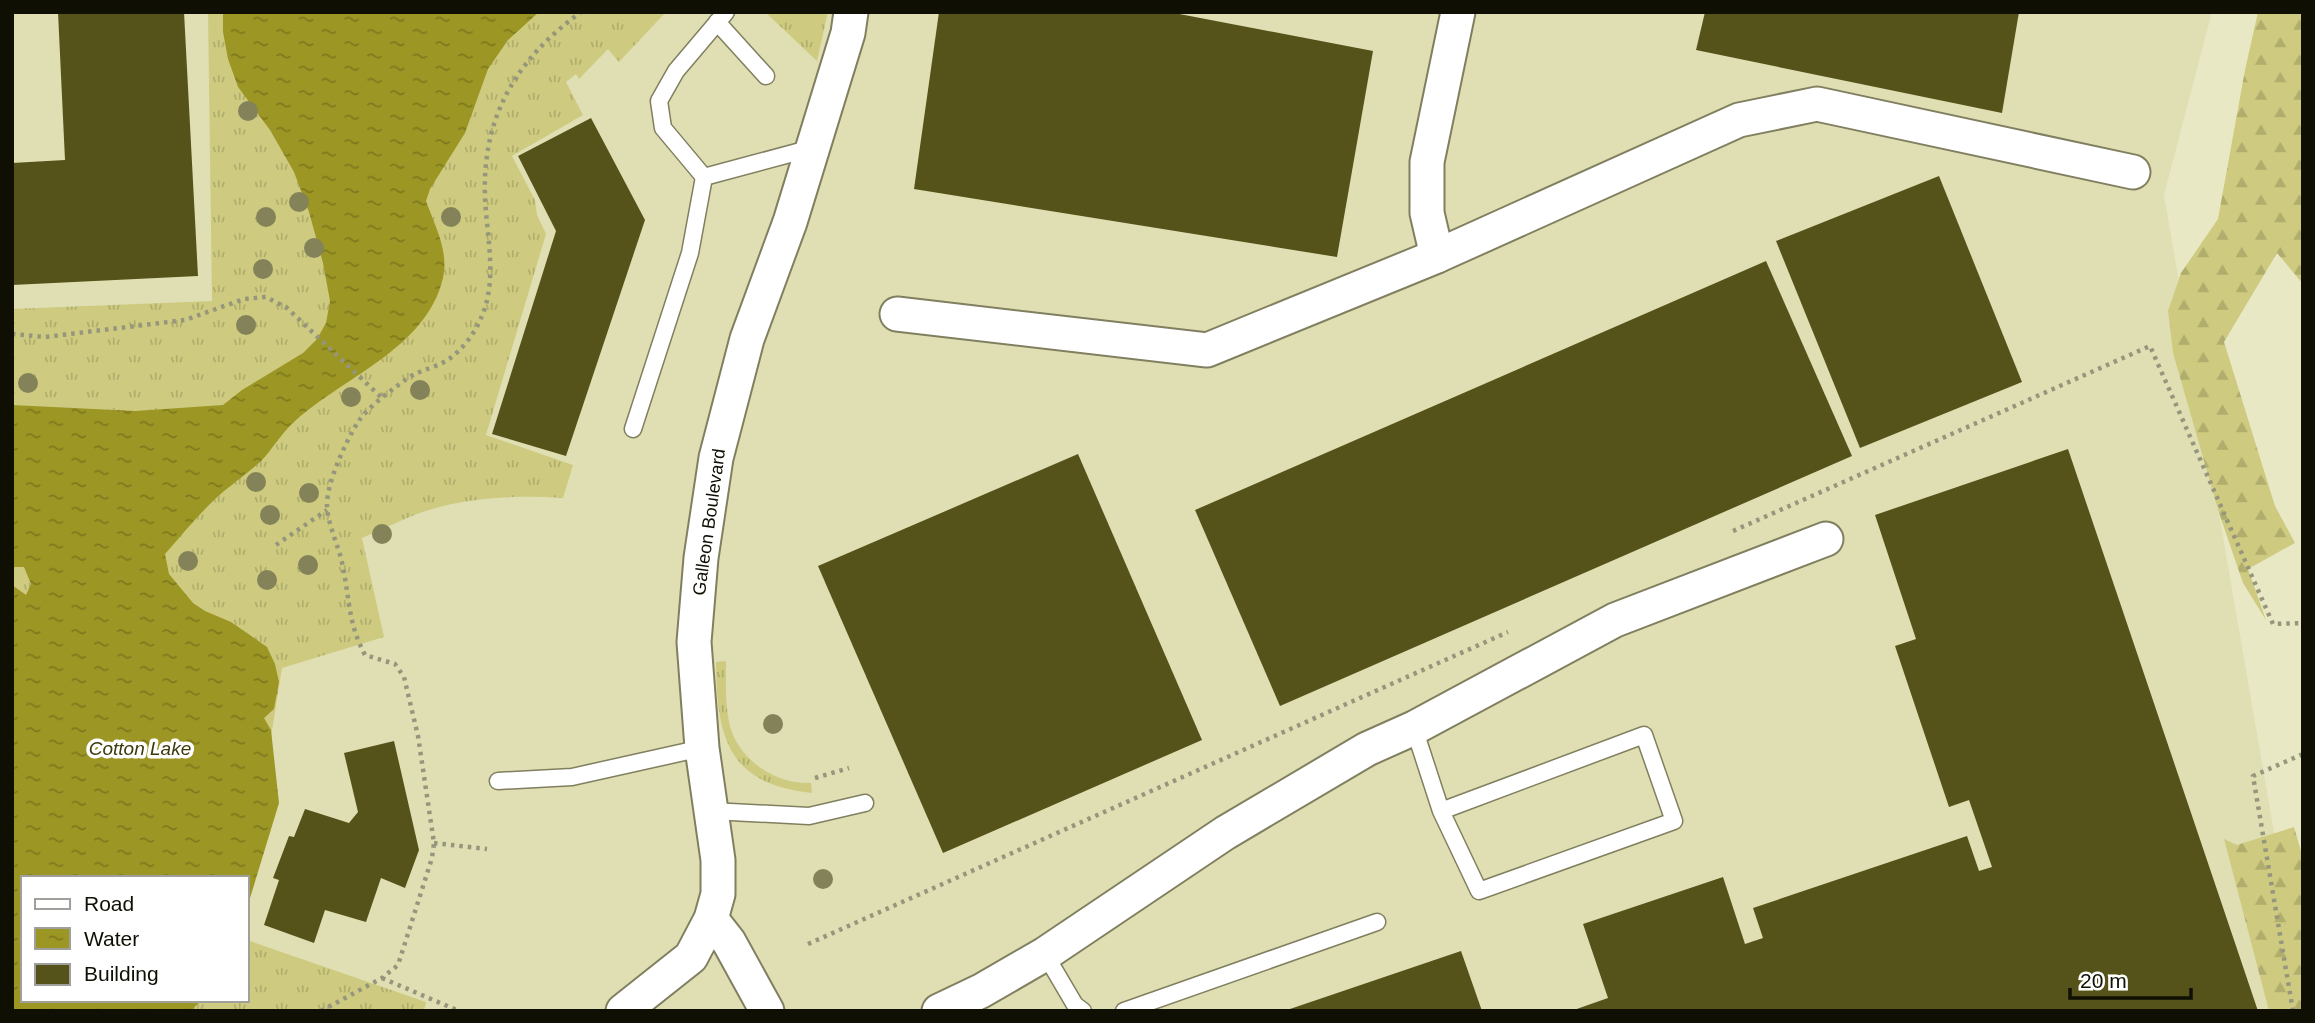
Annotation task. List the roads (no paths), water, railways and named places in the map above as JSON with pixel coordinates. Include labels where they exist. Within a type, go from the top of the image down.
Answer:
[{"type":"street","name":"Galleon Boulevard","points":[[623,1011],[691,957],[711,919],[718,894],[718,860],[702,748],[694,642],[701,558],[716,458],[747,339],[790,222],[848,33],[851,12]]},
{"type":"street","points":[[1437,256],[1427,213],[1427,162],[1458,12]]},
{"type":"street","points":[[897,314],[1207,349],[1437,256],[1739,120],[1817,104],[2133,172]]},
{"type":"street","points":[[939,1011],[981,991],[1045,954],[1224,833],[1367,749],[1414,728],[1615,620],[1826,539]]},
{"type":"street","points":[[711,919],[729,942],[767,1011]]},
{"type":"lane","points":[[704,177],[663,128],[659,101],[676,71],[722,17],[766,76]]},
{"type":"lane","points":[[704,177],[812,148]]},
{"type":"lane","points":[[633,429],[690,253],[704,177]]},
{"type":"lane","points":[[1414,728],[1441,811],[1479,891],[1674,821],[1644,735],[1441,811]]},
{"type":"lane","points":[[498,781],[572,777],[702,748]]},
{"type":"lane","points":[[711,811],[809,816],[864,803]]},
{"type":"lane","points":[[1124,1011],[1377,922]]},
{"type":"lane","points":[[1045,954],[1075,1005],[1083,1011]]},
{"type":"water","name":"Cotton Lake","points":[[223,12],[539,12],[508,40],[488,69],[465,133],[430,189],[426,201],[440,239],[444,268],[434,303],[419,325],[379,361],[292,424],[261,461],[214,500],[165,554],[169,574],[193,603],[231,622],[267,647],[275,664],[279,682],[274,709],[264,718],[271,730],[279,803],[248,905],[248,876],[21,876],[21,1002],[199,1002],[191,1011],[12,1011],[12,585],[26,595],[31,584],[24,567],[12,567],[12,405],[135,411],[223,405],[242,390],[303,353],[317,339],[326,323],[330,301],[309,212],[294,172],[270,130],[238,87],[228,59],[223,32]]}]
